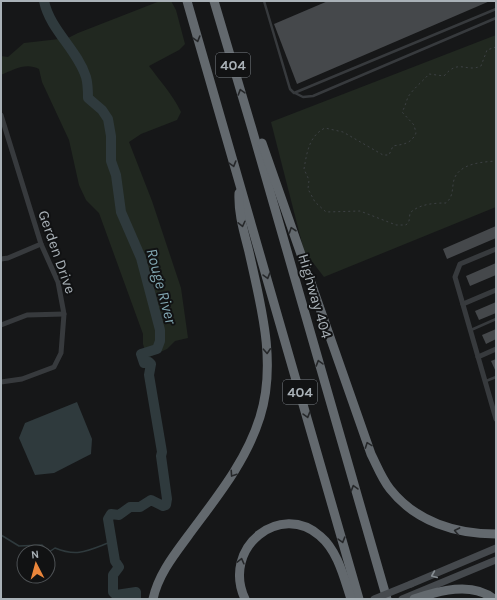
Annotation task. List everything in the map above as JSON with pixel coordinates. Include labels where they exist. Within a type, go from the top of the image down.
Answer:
[{"type":"highway","name":"404","points":[[187,1],[359,599]]},
{"type":"highway","name":"Highway 404","points":[[214,1],[387,599]]},
{"type":"highway","points":[[252,129],[258,134],[263,144],[371,454],[386,483],[408,506],[428,520],[450,530],[474,534],[496,534]]},
{"type":"highway","points":[[153,599],[159,580],[168,564],[234,473],[245,455],[254,436],[263,402],[267,381],[266,342],[259,298],[239,207],[239,185]]},
{"type":"highway","points":[[245,599],[241,590],[239,571],[243,554],[247,547],[265,530],[293,524],[315,532],[331,549],[352,599]]},
{"type":"highway","points":[[415,597],[460,589],[477,590],[494,599]]},
{"type":"main road","points":[[374,599],[496,548]]},
{"type":"main road","points":[[402,599],[415,597],[496,560]]},
{"type":"street","name":"Gerden Drive","points":[[1,115],[41,244],[58,282],[64,314],[61,353],[54,367],[22,379],[1,382]]},
{"type":"street","points":[[1,259],[8,258],[41,244]]},
{"type":"street","points":[[496,249],[460,264],[455,277],[496,419]]},
{"type":"street","points":[[463,304],[496,290]]},
{"type":"street","points":[[1,325],[27,315],[64,314]]},
{"type":"street","points":[[478,356],[496,349]]},
{"type":"lane","points":[[264,1],[290,89],[303,98],[313,96],[496,18]]},
{"type":"lane","points":[[294,93],[496,9]]},
{"type":"lane","points":[[471,330],[496,319]]},
{"type":"lane","points":[[486,381],[496,377]]},
{"type":"path","points":[[496,47],[487,50],[481,66],[476,68],[458,66],[449,70],[444,76],[429,74],[408,97],[406,106],[402,112],[414,125],[416,133],[413,140],[407,144],[393,146],[388,155],[383,155],[343,132],[325,128],[312,138],[308,147],[308,155],[304,169],[309,180],[308,189],[315,202],[326,212],[360,211],[396,225],[406,225],[409,221],[410,213],[414,209],[434,202],[446,203],[451,198],[456,176],[464,168],[475,164],[496,162]]},
{"type":"shaded area","points":[[160,1],[171,1],[176,10],[185,44],[179,50],[149,66],[170,94],[181,112],[177,120],[141,134],[129,142],[152,201],[181,288],[188,338],[175,341],[167,349],[147,358],[143,344],[143,334],[99,213],[86,200],[79,185],[69,140],[42,82],[39,69],[29,66],[15,69],[1,75],[1,56],[8,57],[24,43],[68,38]]},
{"type":"shaded area","points":[[496,35],[496,207],[324,277],[304,251],[271,122]]},
{"type":"shaded area","points":[[77,402],[92,439],[91,454],[54,473],[35,475],[19,438],[25,423]]},
{"type":"building","points":[[328,1],[490,1],[297,84],[274,24]]},
{"type":"building","points":[[496,226],[496,238],[447,259],[443,249]]},
{"type":"building","points":[[496,263],[496,275],[470,286],[466,276]]},
{"type":"building","points":[[496,302],[496,313],[479,320],[475,311]]},
{"type":"building","points":[[496,329],[496,339],[486,344],[482,335]]},
{"type":"building","points":[[496,359],[496,372],[491,361]]},
{"type":"waterway","name":"Rouge River","points":[[44,1],[52,21],[82,67],[87,80],[88,98],[102,110],[108,119],[111,136],[111,161],[116,175],[121,212],[141,258],[160,330],[160,341],[157,349],[141,354],[144,363],[149,362],[151,364],[149,375],[162,452],[161,456],[167,499],[166,505],[163,506],[151,500],[140,507],[130,507],[119,515],[111,514],[108,519],[115,561],[119,567],[113,575],[113,592],[116,595],[136,592],[136,599]]},
{"type":"waterway","points":[[1,535],[19,546],[42,545],[49,552],[55,548],[63,551],[82,552],[112,543]]}]
